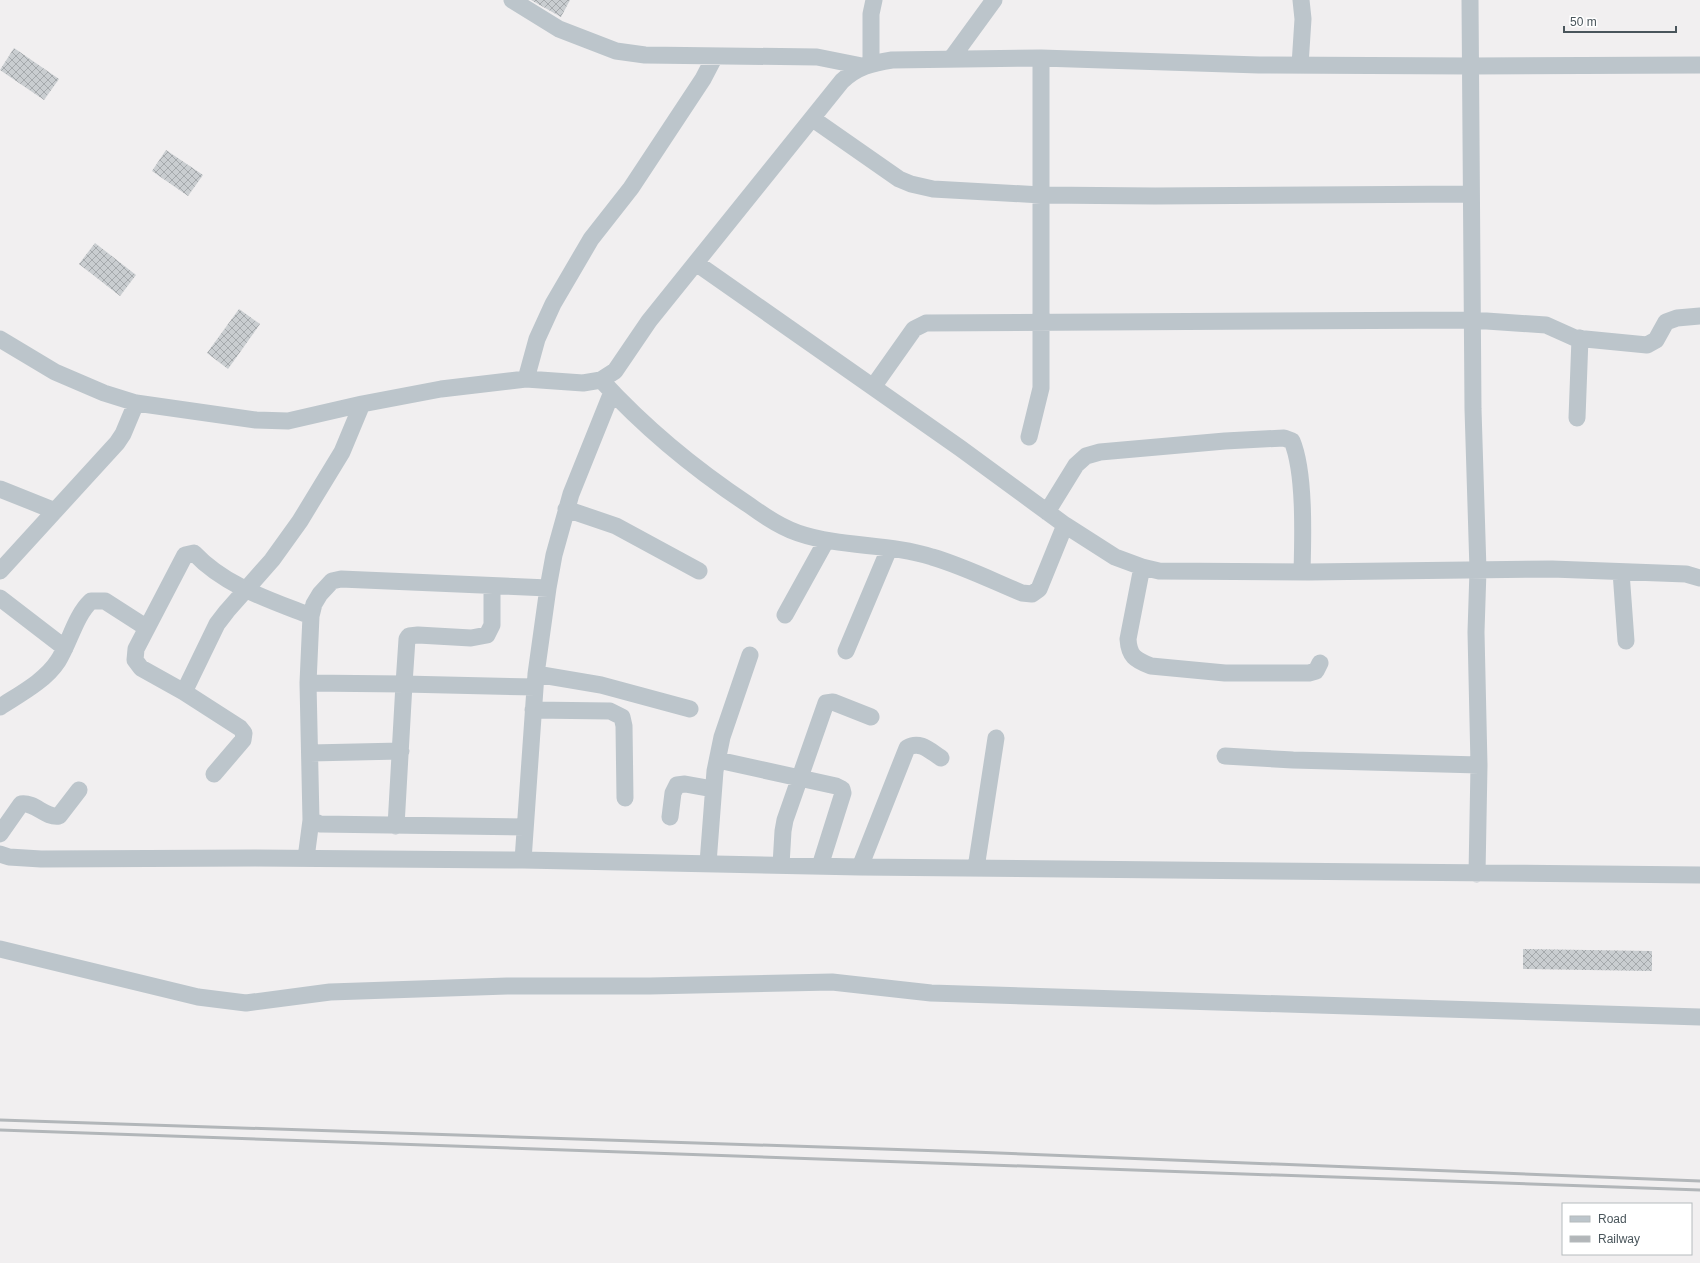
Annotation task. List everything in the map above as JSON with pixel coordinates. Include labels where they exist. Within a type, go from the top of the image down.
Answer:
[{"type":"street","points":[[512,0],[559,29],[616,51],[645,55],[817,57],[866,65]]},
{"type":"street","points":[[866,65],[870,14],[874,0]]},
{"type":"street","points":[[951,59],[994,0]]},
{"type":"street","points":[[1300,65],[1303,19],[1301,0]]},
{"type":"street","points":[[1470,0],[1472,320],[1478,570],[1476,632],[1479,764],[1477,874]]},
{"type":"street","points":[[526,378],[537,339],[557,298],[591,239],[632,188],[703,79],[715,56]]},
{"type":"street","points":[[1029,437],[1041,388],[1041,58]]},
{"type":"street","points":[[523,860],[533,710],[548,588],[566,509],[607,386],[615,371],[649,321],[813,119],[842,81],[851,72],[866,65],[892,60],[1041,58],[1300,65],[1700,65]]},
{"type":"street","points":[[813,119],[885,170],[911,184],[933,189],[1041,194],[1155,196],[1471,194]]},
{"type":"street","points":[[696,263],[960,448],[1065,525],[1115,557],[1142,567],[1160,571],[1302,572],[1552,569],[1686,574],[1700,578]]},
{"type":"street","points":[[874,387],[914,328],[926,323],[1472,320],[1546,325],[1580,338],[1651,344],[1656,340],[1666,322],[1677,318],[1700,316]]},
{"type":"street","points":[[1577,418],[1580,338]]},
{"type":"street","points":[[0,339],[55,372],[104,393],[136,404],[256,420],[288,421],[362,404],[441,389],[526,378],[607,386],[674,449],[733,495],[784,528],[826,541],[889,549],[932,557],[1022,592],[1032,594],[1039,589],[1065,525]]},
{"type":"street","points":[[0,571],[117,443],[125,430],[136,404]]},
{"type":"street","points":[[184,692],[217,624],[272,560],[300,521],[342,452],[362,404]]},
{"type":"street","points":[[1047,512],[1076,465],[1086,456],[1100,452],[1225,441],[1284,438],[1292,441],[1298,462],[1303,535],[1302,572]]},
{"type":"street","points":[[0,490],[55,511]]},
{"type":"street","points":[[566,509],[616,526],[699,571]]},
{"type":"street","points":[[785,615],[826,541]]},
{"type":"street","points":[[846,651],[889,549]]},
{"type":"street","points":[[214,774],[243,740],[244,733],[240,728],[184,692],[141,668],[136,663],[135,653],[185,555],[190,552],[194,553],[204,564],[220,576],[245,590],[311,616]]},
{"type":"street","points":[[1142,567],[1128,639],[1129,650],[1140,662],[1152,666],[1225,673],[1309,673],[1316,671],[1320,663]]},
{"type":"street","points":[[1621,572],[1626,641]]},
{"type":"street","points":[[306,858],[311,820],[308,683],[311,616],[314,604],[320,594],[332,581],[341,579],[548,588]]},
{"type":"street","points":[[396,826],[407,638],[409,636],[418,635],[471,638],[487,635],[492,625],[492,586]]},
{"type":"street","points":[[0,598],[65,648]]},
{"type":"street","points":[[2,702],[45,676],[58,661],[85,606],[91,601],[98,599],[105,600],[147,628]]},
{"type":"street","points":[[708,864],[713,789],[722,737],[750,655]]},
{"type":"street","points":[[308,683],[404,684],[536,680],[600,685],[690,709]]},
{"type":"street","points":[[781,865],[783,831],[788,808],[826,703],[833,702],[871,717]]},
{"type":"street","points":[[533,710],[610,711],[622,718],[624,726],[625,798]]},
{"type":"street","points":[[976,868],[996,738]]},
{"type":"street","points":[[860,867],[907,748],[917,744],[941,758]]},
{"type":"street","points":[[310,753],[400,751]]},
{"type":"street","points":[[1225,756],[1280,760],[1479,764]]},
{"type":"street","points":[[718,760],[840,787],[842,789],[843,793],[820,866]]},
{"type":"street","points":[[670,817],[673,793],[677,785],[685,784],[713,789]]},
{"type":"street","points":[[0,834],[20,804],[30,805],[53,816],[59,816],[79,790]]},
{"type":"street","points":[[311,820],[320,824],[525,828]]},
{"type":"street","points":[[0,854],[41,859],[306,858],[523,860],[860,867],[1700,875]]},
{"type":"street","points":[[0,949],[198,997],[246,1003],[330,992],[507,986],[650,986],[832,982],[931,993],[1700,1017]]},
{"type":"building","points":[[531,0],[570,0],[561,17]]},
{"type":"building","points":[[14,48],[59,79],[44,100],[0,70]]},
{"type":"building","points":[[166,150],[203,175],[188,196],[152,171]]},
{"type":"building","points":[[95,243],[136,275],[120,296],[79,264]]},
{"type":"building","points":[[239,309],[260,324],[228,369],[207,353]]},
{"type":"building","points":[[1523,949],[1652,951],[1652,971],[1523,969]]},
{"type":"railway","points":[[0,1120],[973,1152],[1700,1181]]},
{"type":"railway","points":[[0,1130],[1700,1190]]}]
